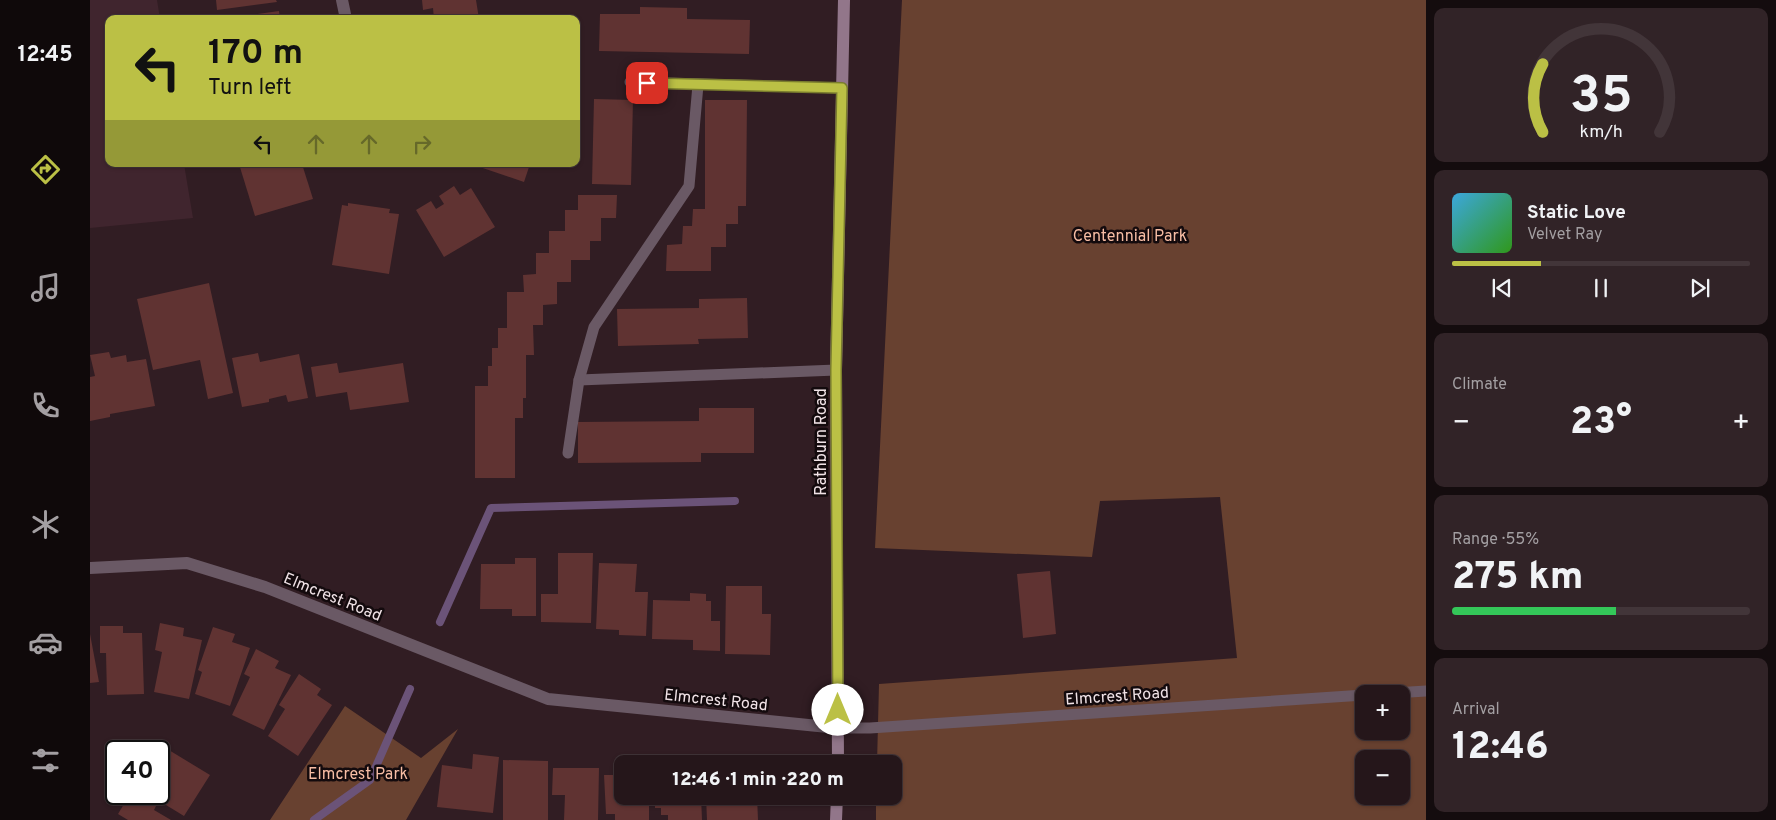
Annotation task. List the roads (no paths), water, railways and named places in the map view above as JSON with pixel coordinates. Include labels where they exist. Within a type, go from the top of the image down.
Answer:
[{"type":"street","points":[[342,0],[345,15]]},
{"type":"street","name":"Rathburn Road","points":[[838,755],[836,370],[844,0]]},
{"type":"street","name":"Elmcrest Road","points":[[90,568],[187,563],[265,587],[548,699],[838,728]]},
{"type":"street","points":[[836,820],[837,805]]},
{"type":"lane","points":[[630,82],[842,88]]},
{"type":"lane","points":[[568,453],[579,380],[594,328],[689,186],[698,85]]},
{"type":"lane","points":[[579,380],[836,370]]},
{"type":"lane","points":[[1410,692],[1426,691]]},
{"type":"lane","name":"Elmcrest Road","points":[[838,728],[880,727],[1355,696]]},
{"type":"waterway","points":[[440,622],[491,508],[735,501]]},
{"type":"waterway","points":[[314,820],[370,780],[410,689]]},
{"type":"park label","name":"Centennial Park","points":[[1130,235]]},
{"type":"park label","name":"Elmcrest Park","points":[[358,773]]}]
